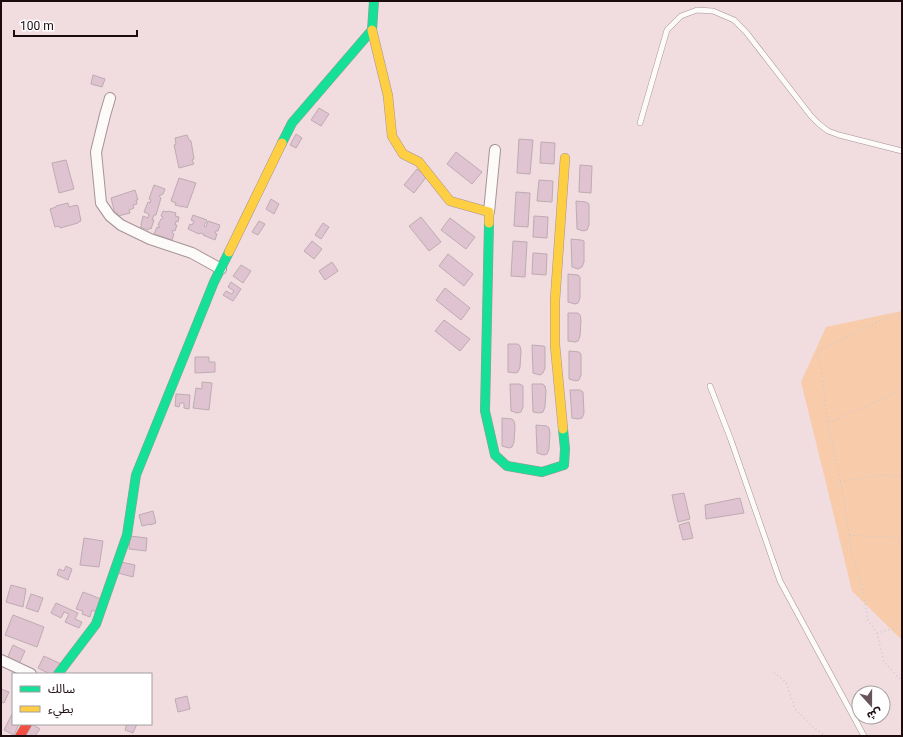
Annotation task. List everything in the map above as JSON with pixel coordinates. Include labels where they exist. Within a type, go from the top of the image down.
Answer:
[{"type":"street","points":[[374,1],[372,30],[388,96],[392,136],[403,154],[419,162],[450,201],[489,212]]},
{"type":"street","points":[[59,673],[96,624],[127,535],[136,475],[220,269],[292,123],[372,30]]},
{"type":"street","points":[[110,98],[96,152],[101,203],[110,216],[120,225],[150,239],[192,253],[220,269]]},
{"type":"street","points":[[495,150],[489,212],[485,411],[495,455],[507,466],[542,472],[564,465],[566,449],[555,345],[555,308],[565,158]]},
{"type":"street","points":[[1,660],[30,673]]},
{"type":"street","points":[[20,736],[26,725]]},
{"type":"lane","points":[[640,123],[667,30],[681,16],[697,10],[713,10],[734,20],[746,32],[818,124],[828,131],[839,135],[902,151]]},
{"type":"lane","points":[[710,386],[731,440],[780,581],[864,736]]},
{"type":"path","points":[[902,311],[817,351],[820,359],[828,423],[840,481],[852,554],[862,583],[868,620],[877,633],[884,662],[902,680]]},
{"type":"path","points":[[828,423],[902,390]]},
{"type":"path","points":[[840,481],[883,475],[902,476]]},
{"type":"path","points":[[849,535],[902,538]]},
{"type":"path","points":[[877,633],[902,626]]},
{"type":"path","points":[[774,673],[786,682],[795,709],[813,727],[825,736]]},
{"type":"shaded area","points":[[902,311],[902,640],[852,591],[801,382],[826,327]]},
{"type":"building","points":[[93,75],[105,79],[102,87],[91,84]]},
{"type":"building","points":[[319,108],[329,114],[321,126],[311,120]]},
{"type":"building","points":[[296,134],[302,138],[296,148],[290,145]]},
{"type":"building","points":[[187,135],[191,141],[194,159],[192,160],[194,164],[179,168],[174,145],[176,144],[175,138]]},
{"type":"building","points":[[519,139],[533,140],[530,174],[517,173]]},
{"type":"building","points":[[541,142],[555,143],[554,164],[540,163]]},
{"type":"building","points":[[456,152],[482,172],[472,184],[447,164]]},
{"type":"building","points":[[66,160],[74,189],[59,193],[52,163]]},
{"type":"building","points":[[580,165],[592,166],[591,193],[579,192]]},
{"type":"building","points":[[417,169],[427,176],[414,193],[404,185]]},
{"type":"building","points":[[179,178],[196,183],[187,208],[175,205],[176,203],[171,201]]},
{"type":"building","points":[[539,180],[553,181],[552,202],[537,201]]},
{"type":"building","points":[[154,185],[165,189],[163,194],[159,196],[161,198],[156,215],[154,215],[152,220],[154,220],[151,229],[149,228],[148,230],[140,227],[142,225],[143,216],[148,218],[149,214],[144,212],[148,202],[150,203],[151,200],[149,199]]},
{"type":"building","points":[[135,190],[138,200],[136,200],[137,204],[133,205],[134,208],[129,210],[130,213],[118,216],[117,213],[115,214],[111,198]]},
{"type":"building","points":[[516,192],[530,193],[528,227],[514,226]]},
{"type":"building","points":[[271,199],[279,204],[274,214],[266,209]]},
{"type":"building","points":[[576,201],[586,202],[589,204],[589,225],[587,230],[583,231],[577,229]]},
{"type":"building","points":[[68,203],[69,207],[78,206],[81,221],[60,228],[59,226],[55,227],[50,209]]},
{"type":"building","points":[[163,211],[176,213],[175,216],[179,217],[178,222],[176,221],[175,225],[177,225],[175,231],[173,230],[172,233],[174,234],[172,240],[154,234],[157,227],[159,228],[158,225],[163,217],[161,216]]},
{"type":"building","points":[[193,215],[207,220],[204,226],[206,227],[208,221],[220,225],[218,231],[215,233],[217,234],[215,240],[203,235],[204,234],[199,234],[188,229],[190,224],[192,225],[194,221],[191,220]]},
{"type":"building","points":[[534,216],[548,217],[547,238],[533,237]]},
{"type":"building","points":[[421,217],[441,242],[429,251],[409,226]]},
{"type":"building","points":[[450,218],[475,237],[466,249],[441,230]]},
{"type":"building","points":[[259,221],[265,224],[258,235],[252,232]]},
{"type":"building","points":[[323,223],[329,227],[321,239],[315,235]]},
{"type":"building","points":[[571,239],[584,241],[584,262],[582,267],[578,269],[572,267]]},
{"type":"building","points":[[312,241],[322,249],[314,259],[304,251]]},
{"type":"building","points":[[513,241],[527,242],[525,277],[511,276]]},
{"type":"building","points":[[533,253],[547,254],[546,275],[532,274]]},
{"type":"building","points":[[448,254],[473,274],[464,286],[439,266]]},
{"type":"building","points":[[332,262],[338,271],[325,280],[319,271]]},
{"type":"building","points":[[241,265],[251,271],[243,283],[233,276]]},
{"type":"building","points":[[568,274],[578,275],[580,277],[580,298],[578,303],[575,304],[568,302]]},
{"type":"building","points":[[231,282],[241,289],[233,301],[223,295],[226,291],[232,294],[234,291],[228,287]]},
{"type":"building","points":[[445,288],[470,308],[461,320],[436,300]]},
{"type":"building","points":[[568,313],[578,313],[580,315],[580,336],[578,341],[575,342],[568,341]]},
{"type":"building","points":[[444,320],[470,339],[460,351],[435,331]]},
{"type":"building","points":[[508,344],[518,344],[520,346],[520,367],[518,372],[515,373],[508,372]]},
{"type":"building","points":[[532,345],[545,347],[545,368],[543,373],[540,375],[533,373]]},
{"type":"building","points":[[569,351],[579,352],[581,354],[581,375],[579,380],[576,381],[569,379]]},
{"type":"building","points":[[195,357],[209,357],[209,362],[215,362],[215,372],[195,373]]},
{"type":"building","points":[[202,382],[212,383],[209,410],[193,408],[196,388],[202,389]]},
{"type":"building","points":[[510,384],[520,384],[523,386],[523,407],[521,412],[517,413],[511,411]]},
{"type":"building","points":[[532,384],[543,384],[545,386],[545,407],[543,412],[533,412]]},
{"type":"building","points":[[570,390],[580,390],[583,392],[584,413],[582,418],[572,418]]},
{"type":"building","points":[[176,394],[190,395],[189,409],[184,408],[184,403],[180,403],[179,407],[175,406]]},
{"type":"building","points":[[502,418],[512,419],[514,421],[514,442],[512,447],[509,448],[502,446]]},
{"type":"building","points":[[536,425],[547,426],[549,428],[549,449],[547,454],[544,455],[537,453]]},
{"type":"building","points":[[684,493],[690,519],[678,522],[672,495]]},
{"type":"building","points":[[740,498],[744,513],[706,519],[705,505]]},
{"type":"building","points":[[153,511],[156,523],[142,526],[139,515]]},
{"type":"building","points":[[689,522],[693,538],[683,540],[679,525]]},
{"type":"building","points":[[130,536],[147,538],[146,551],[129,549]]},
{"type":"building","points":[[84,538],[103,541],[99,567],[80,565]]},
{"type":"building","points":[[121,562],[135,565],[133,577],[118,573]]},
{"type":"building","points":[[66,566],[72,569],[68,580],[57,575],[59,569],[64,571]]},
{"type":"building","points":[[11,585],[26,589],[23,607],[6,602]]},
{"type":"building","points":[[83,592],[101,599],[96,612],[92,610],[90,617],[82,614],[83,611],[76,609]]},
{"type":"building","points":[[31,594],[43,598],[38,612],[26,608]]},
{"type":"building","points":[[56,603],[78,613],[75,619],[82,622],[79,628],[65,622],[69,614],[64,612],[61,618],[51,613]]},
{"type":"building","points":[[13,615],[44,627],[37,647],[5,635]]},
{"type":"building","points":[[13,645],[25,651],[19,664],[7,659]]},
{"type":"building","points":[[44,656],[61,664],[56,673],[48,673],[38,668]]},
{"type":"building","points":[[1,689],[9,692],[4,703],[1,702]]},
{"type":"building","points":[[187,696],[190,709],[178,712],[175,699]]},
{"type":"building","points":[[12,714],[12,725],[19,725],[14,735],[4,730]]},
{"type":"building","points":[[31,725],[40,729],[35,736],[20,736]]},
{"type":"building","points":[[127,725],[137,725],[133,733],[125,730]]},
{"type":"traffic: fast","points":[[282,143],[292,123],[372,30],[374,1]]},
{"type":"traffic: fast","points":[[489,223],[485,411],[495,455],[507,466],[542,472],[564,465],[565,449],[563,429]]},
{"type":"traffic: fast","points":[[59,673],[96,624],[127,535],[136,475],[214,282],[229,252]]},
{"type":"traffic: slow","points":[[372,30],[388,96],[392,136],[403,154],[419,162],[450,201],[489,212],[489,223]]},
{"type":"traffic: slow","points":[[229,252],[282,143]]},
{"type":"traffic: slow","points":[[563,429],[555,345],[555,300],[565,158]]},
{"type":"traffic: jam","points":[[20,736],[26,725]]}]
